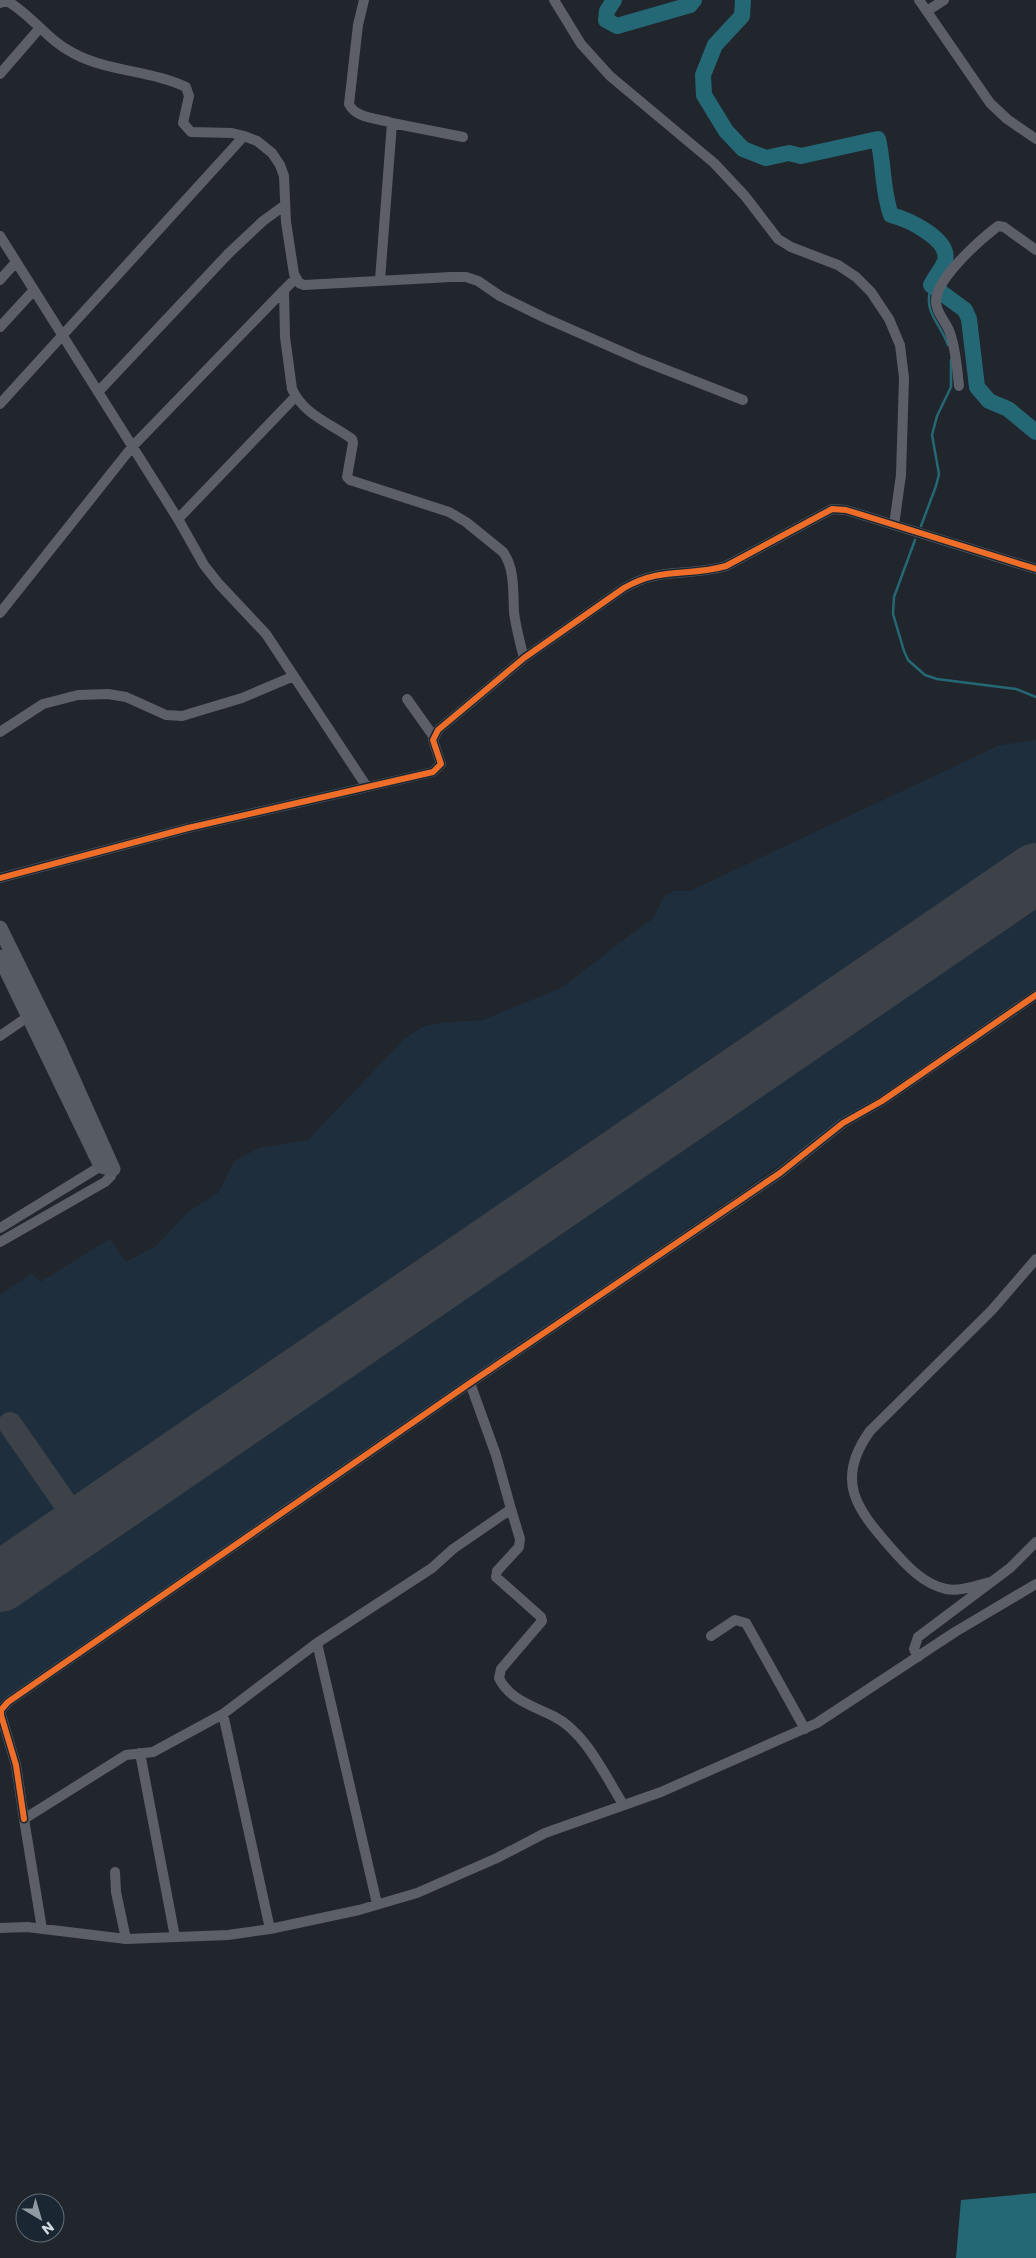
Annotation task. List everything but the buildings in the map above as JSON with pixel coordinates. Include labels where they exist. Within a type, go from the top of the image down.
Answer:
[{"type":"highway","points":[[0,928],[4,956],[29,1016],[107,1167]]},
{"type":"highway","points":[[4,956],[58,1046],[107,1167]]},
{"type":"street","points":[[364,0],[358,25],[349,104],[352,110],[358,114],[392,123],[463,137]]},
{"type":"street","points":[[554,0],[581,44],[605,70],[668,127],[714,164],[745,196],[778,239],[790,247],[838,265],[856,277],[871,292],[889,319],[900,345],[904,378],[902,475],[894,525]]},
{"type":"street","points":[[919,0],[990,103],[1007,119],[1036,138]]},
{"type":"street","points":[[927,11],[944,0]]},
{"type":"street","points":[[5,1],[72,53],[103,65],[155,76],[186,87],[189,96],[183,123],[191,132],[232,133],[244,136],[257,141],[272,153],[280,165],[284,176],[285,205],[296,278],[304,285],[451,277],[471,278],[500,296],[546,318],[641,360],[743,400]]},
{"type":"street","points":[[0,74],[39,29]]},
{"type":"street","points":[[380,280],[392,123]]},
{"type":"street","points":[[0,404],[244,136]]},
{"type":"street","points":[[98,392],[228,254],[263,221],[285,205]]},
{"type":"street","points":[[959,386],[952,336],[936,306],[935,300],[944,280],[998,226],[1004,227],[1036,250]]},
{"type":"street","points":[[0,236],[178,519],[204,565],[219,584],[266,634],[366,787]]},
{"type":"street","points":[[0,280],[16,262]]},
{"type":"street","points":[[0,613],[132,447],[296,278]]},
{"type":"street","points":[[0,327],[34,290]]},
{"type":"street","points":[[284,290],[285,337],[292,389],[309,412],[352,439],[353,443],[347,477],[350,480],[449,512],[466,522],[503,552],[508,558],[516,627],[524,658]]},
{"type":"street","points":[[178,519],[296,396]]},
{"type":"street","points":[[434,737],[444,724],[524,658],[636,581],[657,574],[710,570],[726,566],[822,513],[832,510],[846,510],[1036,569]]},
{"type":"street","points":[[0,732],[43,704],[78,695],[108,694],[126,696],[166,715],[182,716],[242,698],[294,676]]},
{"type":"street","points":[[0,878],[188,828],[433,772],[439,768],[440,760],[434,746],[434,737],[407,699]]},
{"type":"street","points":[[42,1929],[16,1765],[1,1715],[4,1706],[470,1383],[780,1173],[843,1123],[882,1101],[1036,995]]},
{"type":"street","points":[[0,1036],[29,1016]]},
{"type":"street","points":[[0,1228],[107,1167],[111,1176],[105,1182],[0,1242]]},
{"type":"street","points":[[991,1582],[953,1590],[925,1581],[902,1562],[862,1514],[852,1487],[853,1467],[858,1449],[870,1431],[992,1310],[1036,1259]]},
{"type":"street","points":[[470,1383],[496,1455],[520,1539],[520,1547],[498,1571],[496,1577],[541,1617],[542,1621],[501,1669],[500,1678],[509,1691],[534,1709],[554,1717],[573,1728],[623,1804]]},
{"type":"street","points":[[24,1819],[126,1755],[153,1752],[168,1746],[223,1714],[318,1642],[432,1568],[452,1549],[511,1509]]},
{"type":"street","points":[[918,1657],[914,1648],[918,1637],[1010,1568],[1036,1542]]},
{"type":"street","points":[[0,1928],[27,1927],[126,1939],[228,1935],[270,1929],[359,1910],[416,1893],[498,1858],[545,1833],[661,1792],[805,1729],[833,1714],[955,1632],[1036,1584]]},
{"type":"street","points":[[711,1636],[735,1620],[746,1623],[805,1729]]},
{"type":"street","points":[[318,1642],[377,1904]]},
{"type":"street","points":[[223,1714],[270,1929]]},
{"type":"street","points":[[140,1753],[175,1937]]},
{"type":"street","points":[[115,1872],[116,1892],[126,1939]]},
{"type":"shaded area","points":[[1036,740],[1036,988],[0,1702],[0,1295],[32,1273],[40,1282],[110,1239],[126,1262],[156,1246],[188,1212],[219,1192],[234,1161],[259,1148],[308,1140],[404,1039],[423,1027],[439,1023],[483,1020],[563,987],[653,919],[664,896],[674,891],[690,891],[1000,745]]},
{"type":"water","points":[[1036,2193],[1036,2258],[956,2258],[961,2200]]},
{"type":"waterway","points":[[614,0],[607,11],[606,20],[617,26],[690,5],[694,0]]},
{"type":"waterway","points":[[743,0],[742,16],[715,45],[703,75],[704,95],[726,131],[743,149],[766,158],[789,153],[801,156],[878,139],[886,196],[891,215],[926,231],[935,238],[945,253],[944,264],[931,285],[965,310],[969,319],[977,387],[989,401],[1008,409],[1036,432]]},
{"type":"waterway","points":[[931,285],[929,295],[930,310],[948,345]]},
{"type":"waterway","points":[[921,526],[939,474],[932,435],[937,416],[951,387],[951,360]]},
{"type":"waterway","points":[[915,540],[894,597],[893,614],[908,660],[925,675],[937,679],[1016,689],[1036,697]]},
{"type":"taxiway","points":[[10,1424],[67,1506],[69,1524],[59,1541]]},
{"type":"taxiway","points":[[67,1506],[86,1514],[105,1510]]},
{"type":"runway","points":[[0,1582],[1036,873]]},
{"type":"cycle path","points":[[0,878],[188,828],[433,772],[441,764],[433,740],[438,730],[524,658],[624,588],[638,581],[663,574],[700,571],[726,566],[832,509],[846,510],[1036,569]]},
{"type":"cycle path","points":[[24,1819],[16,1765],[1,1715],[1,1710],[8,1702],[470,1383],[780,1173],[843,1123],[882,1101],[1036,995]]}]
